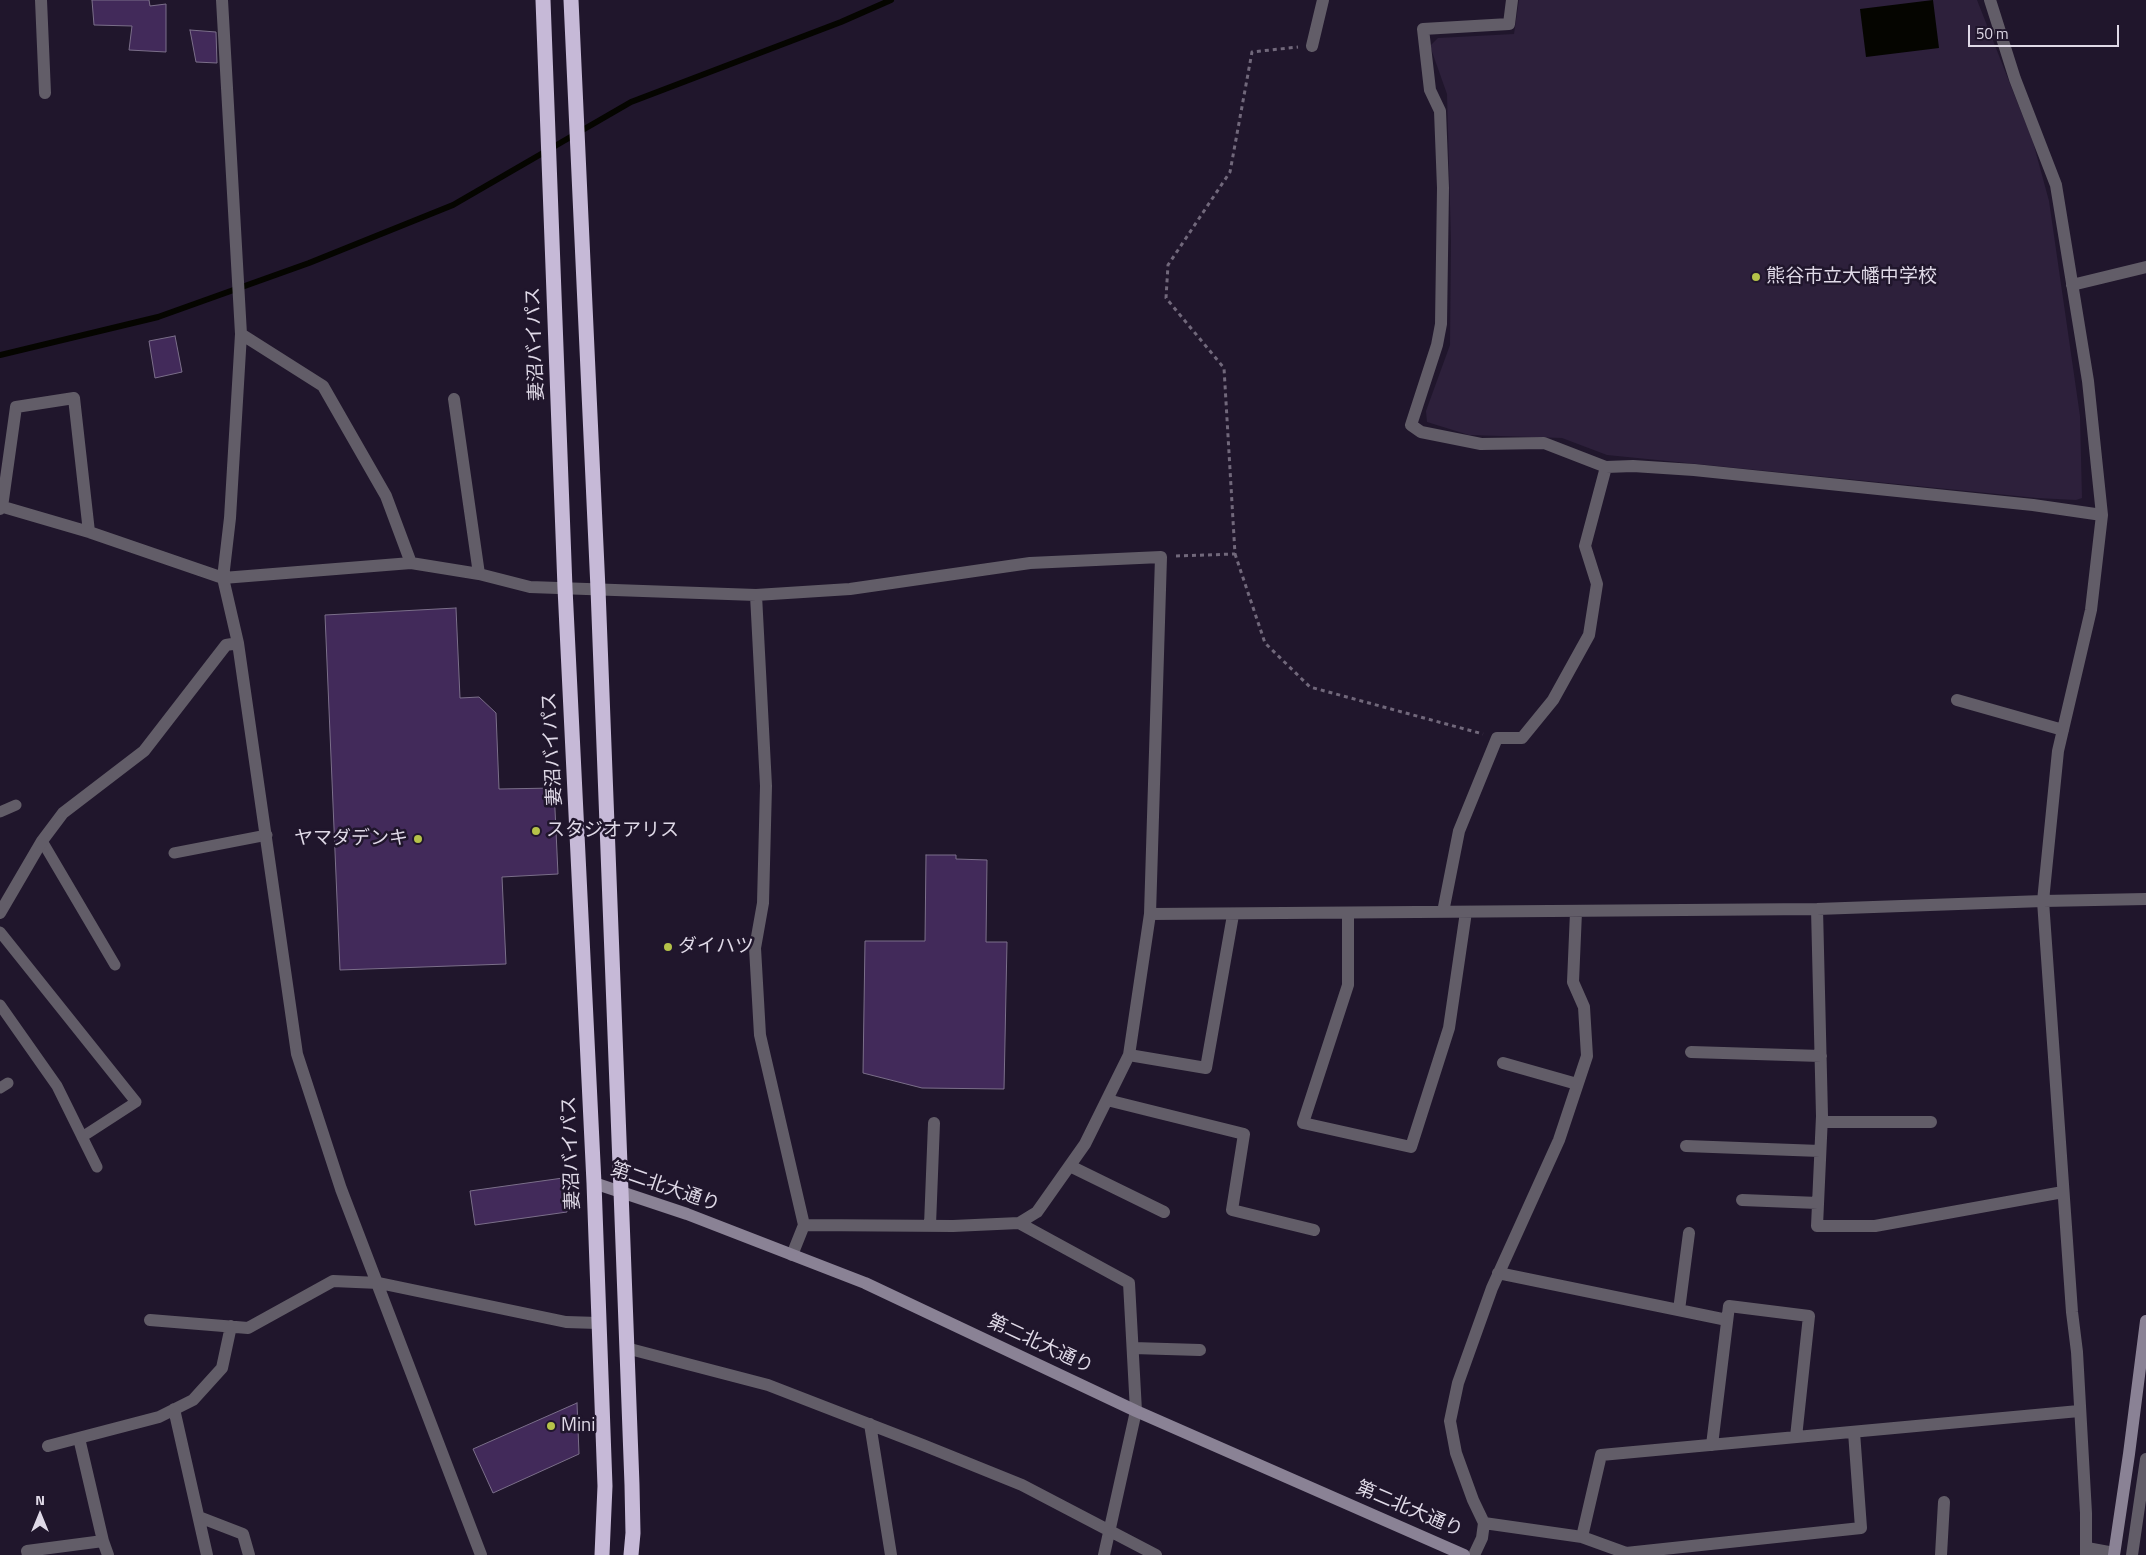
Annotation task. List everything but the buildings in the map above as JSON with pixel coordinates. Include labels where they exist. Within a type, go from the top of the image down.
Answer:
[{"type":"highway","points":[[571,0],[598,589],[633,1504],[631,1555]]},
{"type":"highway","name":"妻沼バイパス","points":[[543,1],[565,588],[594,1183],[605,1486],[602,1555]]},
{"type":"street","points":[[42,0],[46,93]]},
{"type":"street","points":[[222,0],[241,334],[230,518],[223,578],[238,643],[298,1054],[341,1189],[379,1283],[481,1555]]},
{"type":"street","points":[[1312,46],[1323,0]]},
{"type":"street","points":[[1512,0],[1509,24],[1423,29],[1430,90],[1440,111],[1443,188],[1441,324],[1437,345],[1411,425],[1421,432],[1481,444],[1544,443],[1606,467],[1633,466],[1694,470],[2033,505],[2102,515]]},
{"type":"street","points":[[1990,0],[2015,80],[2056,185],[2088,381],[2102,515],[2091,610],[2058,751],[2043,901],[2072,1312],[2077,1352],[2086,1552],[2114,1554],[2144,1352],[2146,1321]]},
{"type":"street","points":[[2072,285],[2146,267]]},
{"type":"street","points":[[241,334],[323,386],[386,496],[411,563]]},
{"type":"street","points":[[89,532],[74,398],[16,407],[1,507],[89,532],[223,578],[411,563],[478,574],[530,587],[756,596],[850,589],[1030,563],[1161,557],[1150,914],[1129,1055],[1084,1144],[1070,1166],[1037,1212],[1019,1223]]},
{"type":"street","points":[[454,399],[478,574]]},
{"type":"street","points":[[1443,912],[1459,832],[1497,738],[1522,738],[1553,700],[1589,635],[1597,584],[1585,546],[1606,467]]},
{"type":"street","points":[[756,596],[766,786],[764,903],[755,948],[760,1035],[804,1225],[792,1255]]},
{"type":"street","points":[[0,913],[42,841],[63,813],[144,751],[226,645],[238,643]]},
{"type":"street","points":[[1957,700],[2063,730]]},
{"type":"street","points":[[1150,914],[1233,915],[1817,909],[2043,901],[2146,900]]},
{"type":"street","points":[[1817,909],[1822,1122],[1817,1226],[1875,1226],[2063,1192]]},
{"type":"street","points":[[1348,913],[1348,985],[1303,1123],[1411,1147],[1449,1028],[1466,912]]},
{"type":"street","points":[[1474,1555],[1482,1538],[1484,1524],[1456,1453],[1450,1420],[1458,1383],[1498,1273],[1559,1140],[1587,1056],[1584,1007],[1573,982],[1576,912]]},
{"type":"street","points":[[1129,1055],[1206,1068],[1233,915]]},
{"type":"street","points":[[1691,1052],[1821,1056]]},
{"type":"street","points":[[1503,1064],[1577,1084]]},
{"type":"street","points":[[1107,1100],[1244,1134],[1232,1210],[1314,1230]]},
{"type":"street","points":[[1822,1122],[1931,1122]]},
{"type":"street","points":[[930,1225],[934,1123]]},
{"type":"street","points":[[1686,1146],[1820,1151]]},
{"type":"street","points":[[1070,1166],[1164,1212]]},
{"type":"street","name":"第二北大通り","points":[[594,1183],[621,1190],[865,1283],[1136,1412],[1464,1555]]},
{"type":"street","points":[[1742,1200],[1818,1203]]},
{"type":"street","points":[[804,1225],[1019,1223],[1129,1283],[1136,1412],[1104,1555]]},
{"type":"street","points":[[1679,1310],[1689,1233]]},
{"type":"street","points":[[1498,1273],[1727,1320]]},
{"type":"street","points":[[150,1320],[248,1328],[332,1281],[379,1283],[566,1322],[598,1323]]},
{"type":"street","points":[[1712,1445],[1729,1306],[1809,1316],[1796,1437]]},
{"type":"street","points":[[48,1446],[159,1417],[193,1400],[222,1368],[231,1326]]},
{"type":"street","points":[[626,1348],[768,1385],[870,1424],[1022,1485],[1156,1555]]},
{"type":"street","points":[[1133,1348],[1200,1350]]},
{"type":"street","points":[[174,1409],[207,1555]]},
{"type":"street","points":[[1582,1536],[1601,1455],[2079,1411]]},
{"type":"street","points":[[870,1424],[891,1555]]},
{"type":"street","points":[[1484,1524],[1582,1536],[1626,1553],[1861,1528],[1854,1432]]},
{"type":"street","points":[[79,1438],[108,1555]]},
{"type":"street","points":[[2132,1555],[2146,1458]]},
{"type":"street","points":[[1941,1555],[1944,1502]]},
{"type":"street","points":[[199,1517],[243,1534],[249,1555]]},
{"type":"street","points":[[28,1555],[27,1551],[103,1541]]},
{"type":"lane","points":[[0,812],[16,805]]},
{"type":"lane","points":[[174,853],[267,836]]},
{"type":"lane","points":[[42,841],[115,965]]},
{"type":"lane","points":[[0,932],[136,1102],[82,1137]]},
{"type":"lane","points":[[0,1005],[57,1086],[96,1167]]},
{"type":"path","points":[[1312,46],[1252,52],[1230,172],[1168,264],[1166,298],[1224,368],[1235,554],[1265,643],[1310,687],[1497,738]]},
{"type":"path","points":[[1161,557],[1235,554]]},
{"type":"shaded area","name":"熊谷市立大幡中学校","points":[[1519,0],[1977,0],[2033,142],[2049,201],[2080,416],[2082,498],[2076,500],[2037,498],[1607,455],[1562,438],[1469,435],[1427,422],[1426,411],[1450,345],[1451,241],[1447,94],[1430,46],[1438,38],[1514,34]]},
{"type":"shaded area","points":[[1933,0],[1939,48],[1866,57],[1860,9]]},
{"type":"waterway","points":[[0,355],[158,317],[309,263],[453,205],[631,102],[841,22],[891,0]]},
{"type":"place","name":"熊谷市立大幡中学校","points":[[1756,277]]},
{"type":"place","name":"スタジオアリス","points":[[536,831]]},
{"type":"place","name":"ヤマダデンキ","points":[[418,839]]},
{"type":"place","name":"ダイハツ","points":[[668,947]]},
{"type":"place","name":"Mini","points":[[551,1426]]}]
